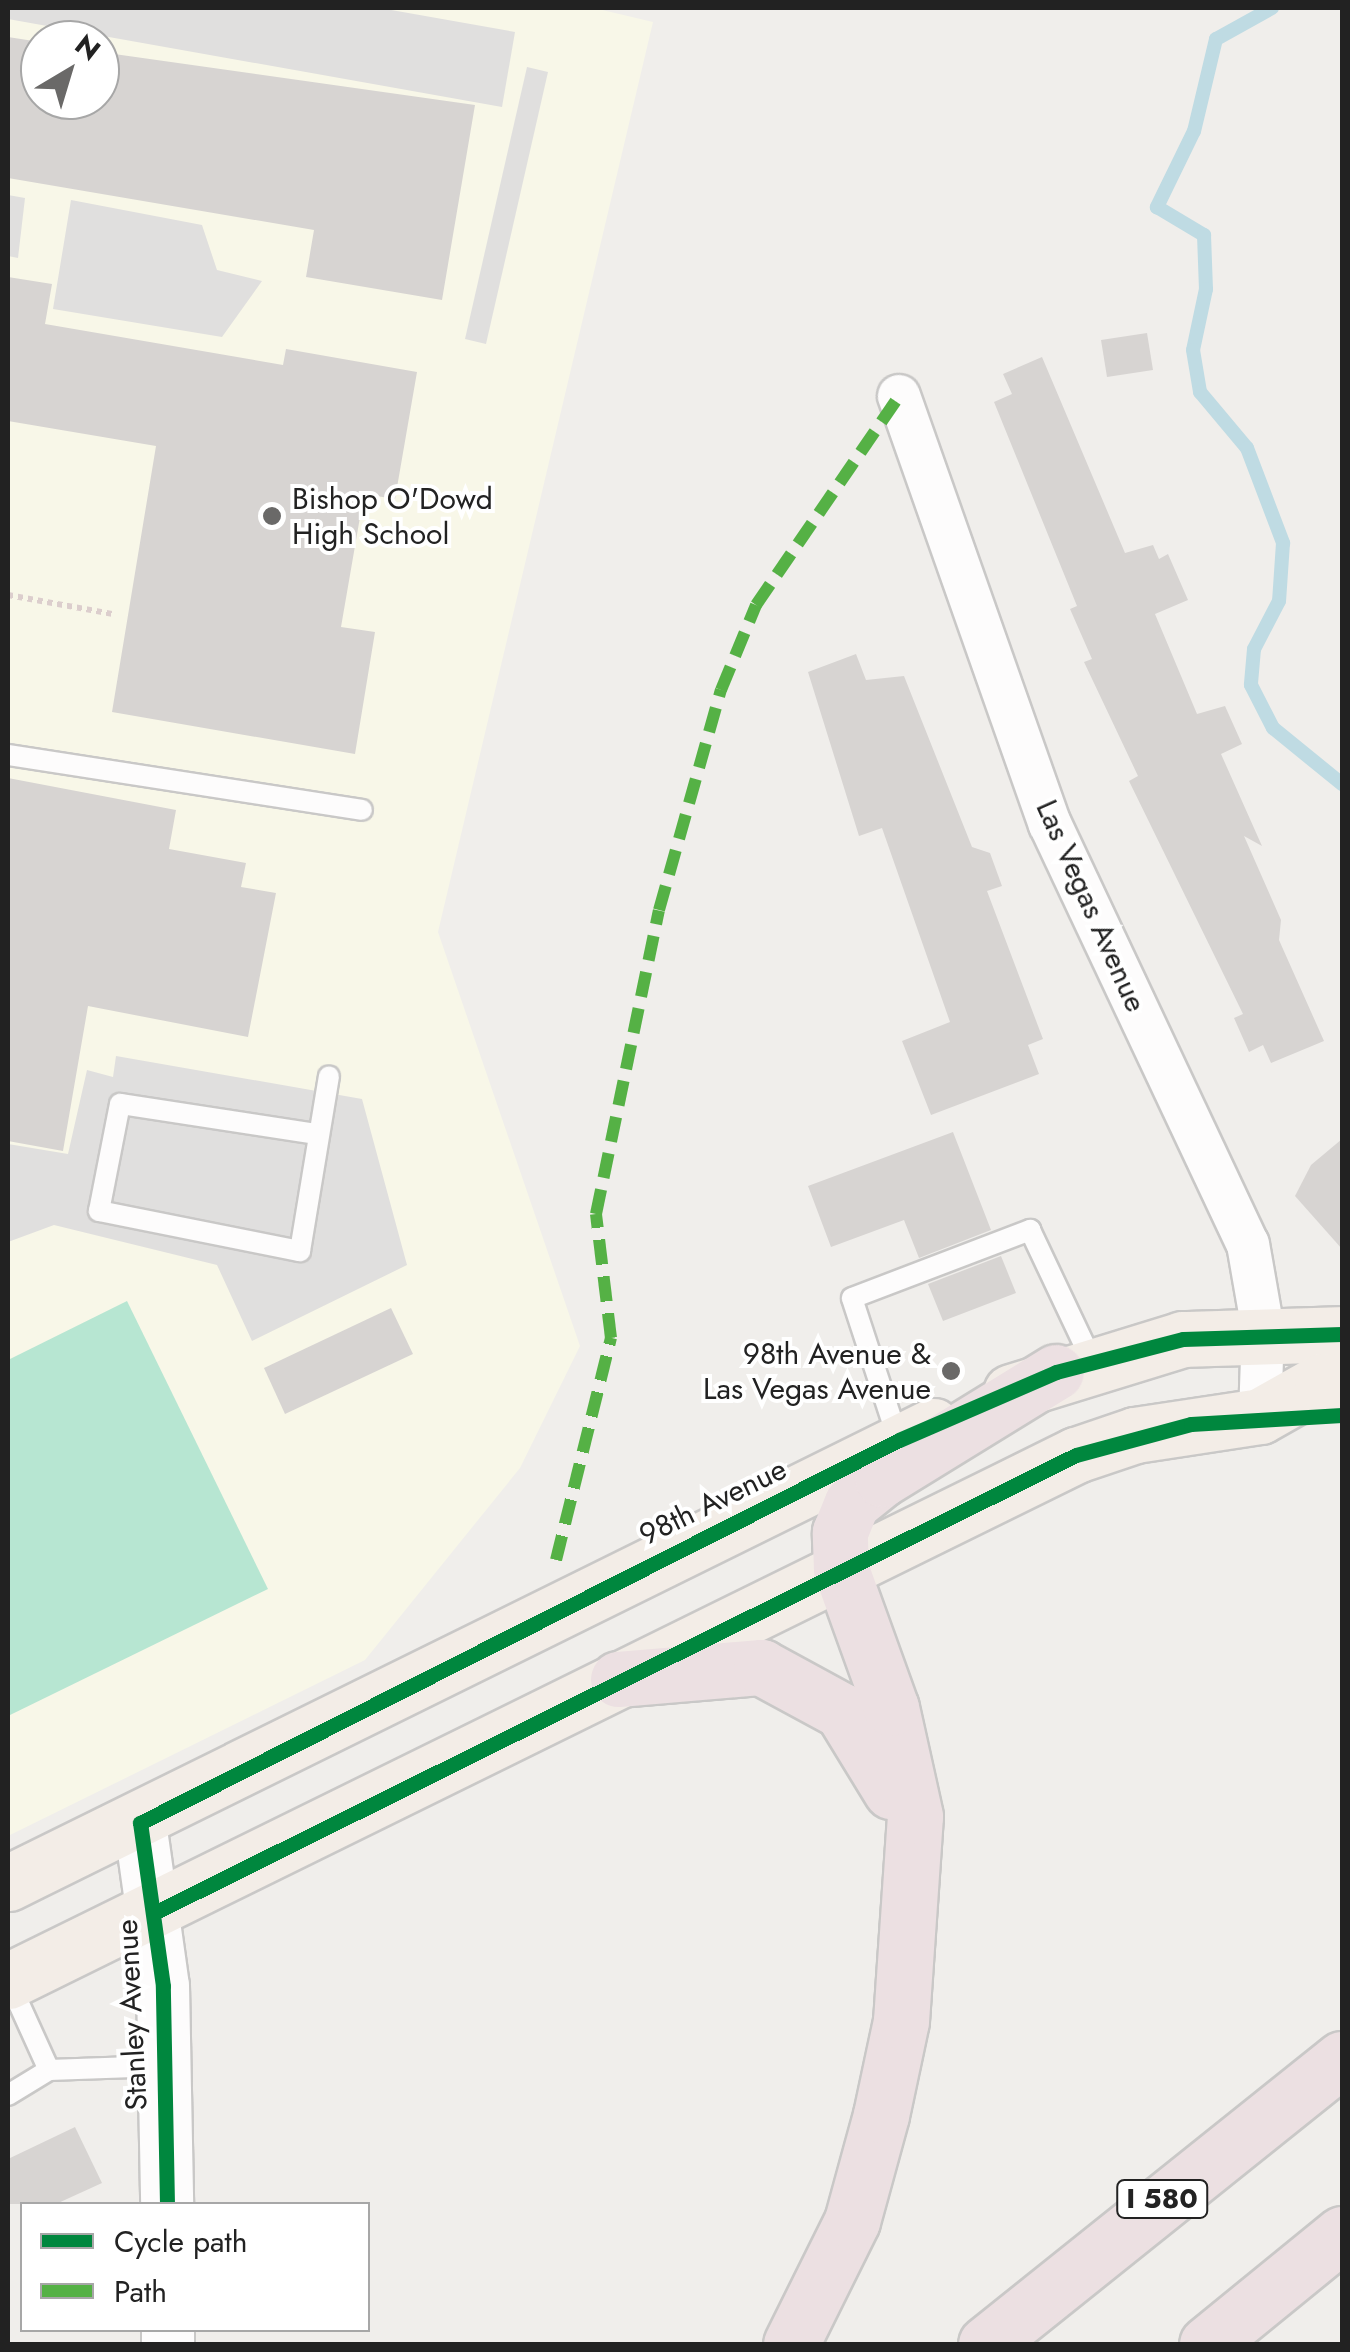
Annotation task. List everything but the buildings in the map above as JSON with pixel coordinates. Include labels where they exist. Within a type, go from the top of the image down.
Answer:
[{"type":"highway","points":[[791,2344],[852,2221],[901,2020],[915,1816],[891,1708],[841,1570],[852,1503],[1074,1366]]},
{"type":"highway","points":[[618,1679],[727,1665],[761,1667],[810,1688],[842,1711],[888,1776],[908,1876]]},
{"type":"highway","name":"I 580","points":[[986,2344],[1342,2059]]},
{"type":"highway","points":[[1207,2344],[1342,2234]]},
{"type":"main road","name":"98th Avenue","points":[[8,1883],[140,1823],[899,1440],[1074,1366],[1262,1330],[1342,1334]]},
{"type":"main road","points":[[1260,1416],[1322,1381],[1342,1382]]},
{"type":"main road","points":[[8,1981],[154,1913],[618,1679],[1076,1455],[1135,1434],[1260,1416],[1342,1415]]},
{"type":"street","name":"Las Vegas Avenue","points":[[898,396],[1050,824],[1248,1244],[1262,1330],[1260,1416]]},
{"type":"street","name":"Stanley Avenue","points":[[140,1823],[154,1913],[166,2066],[167,2202]]},
{"type":"lane","points":[[8,755],[362,810]]},
{"type":"lane","points":[[317,1134],[120,1104],[99,1211],[300,1251],[328,1076]]},
{"type":"lane","points":[[899,1440],[852,1298],[1030,1230],[1074,1366]]},
{"type":"lane","points":[[8,1981],[49,2070]]},
{"type":"lane","points":[[8,2096],[49,2070],[166,2066]]},
{"type":"path","points":[[8,595],[113,614]]},
{"type":"shaded area","name":"Bishop O'Dowd High School","points":[[8,8],[594,8],[653,22],[438,932],[580,1346],[520,1468],[365,1660],[8,1836]]},
{"type":"shaded area","points":[[8,8],[380,8],[515,32],[502,107],[120,39],[120,20],[8,19]]},
{"type":"shaded area","points":[[527,67],[548,72],[486,344],[465,339]]},
{"type":"shaded area","points":[[8,195],[25,198],[18,258],[8,256]]},
{"type":"shaded area","points":[[71,200],[202,225],[217,270],[262,281],[222,337],[53,309]]},
{"type":"shaded area","points":[[116,1056],[362,1099],[407,1265],[252,1341],[217,1265],[54,1225],[8,1242],[8,1144],[68,1154],[87,1070],[113,1077]]},
{"type":"green space","points":[[127,1301],[268,1589],[8,1716],[8,1360]]},
{"type":"waterway","points":[[1272,8],[1216,39],[1194,131],[1157,207],[1204,235],[1206,289],[1193,350],[1200,392],[1247,448],[1283,543],[1279,601],[1254,649],[1251,685],[1273,728],[1342,784]]},
{"type":"marked path","points":[[556,1560],[611,1338],[596,1214],[659,910],[721,690],[756,605],[899,396]]},
{"type":"cycle path","points":[[167,2202],[163,1986],[140,1823],[899,1440],[1056,1372],[1183,1339],[1342,1334]]},
{"type":"cycle path","points":[[154,1913],[1076,1455],[1191,1424],[1342,1415]]},
{"type":"place","name":"Bishop O'Dowd High School","points":[[272,516]]},
{"type":"place","name":"98th Avenue & Las Vegas Avenue","points":[[951,1371]]}]
